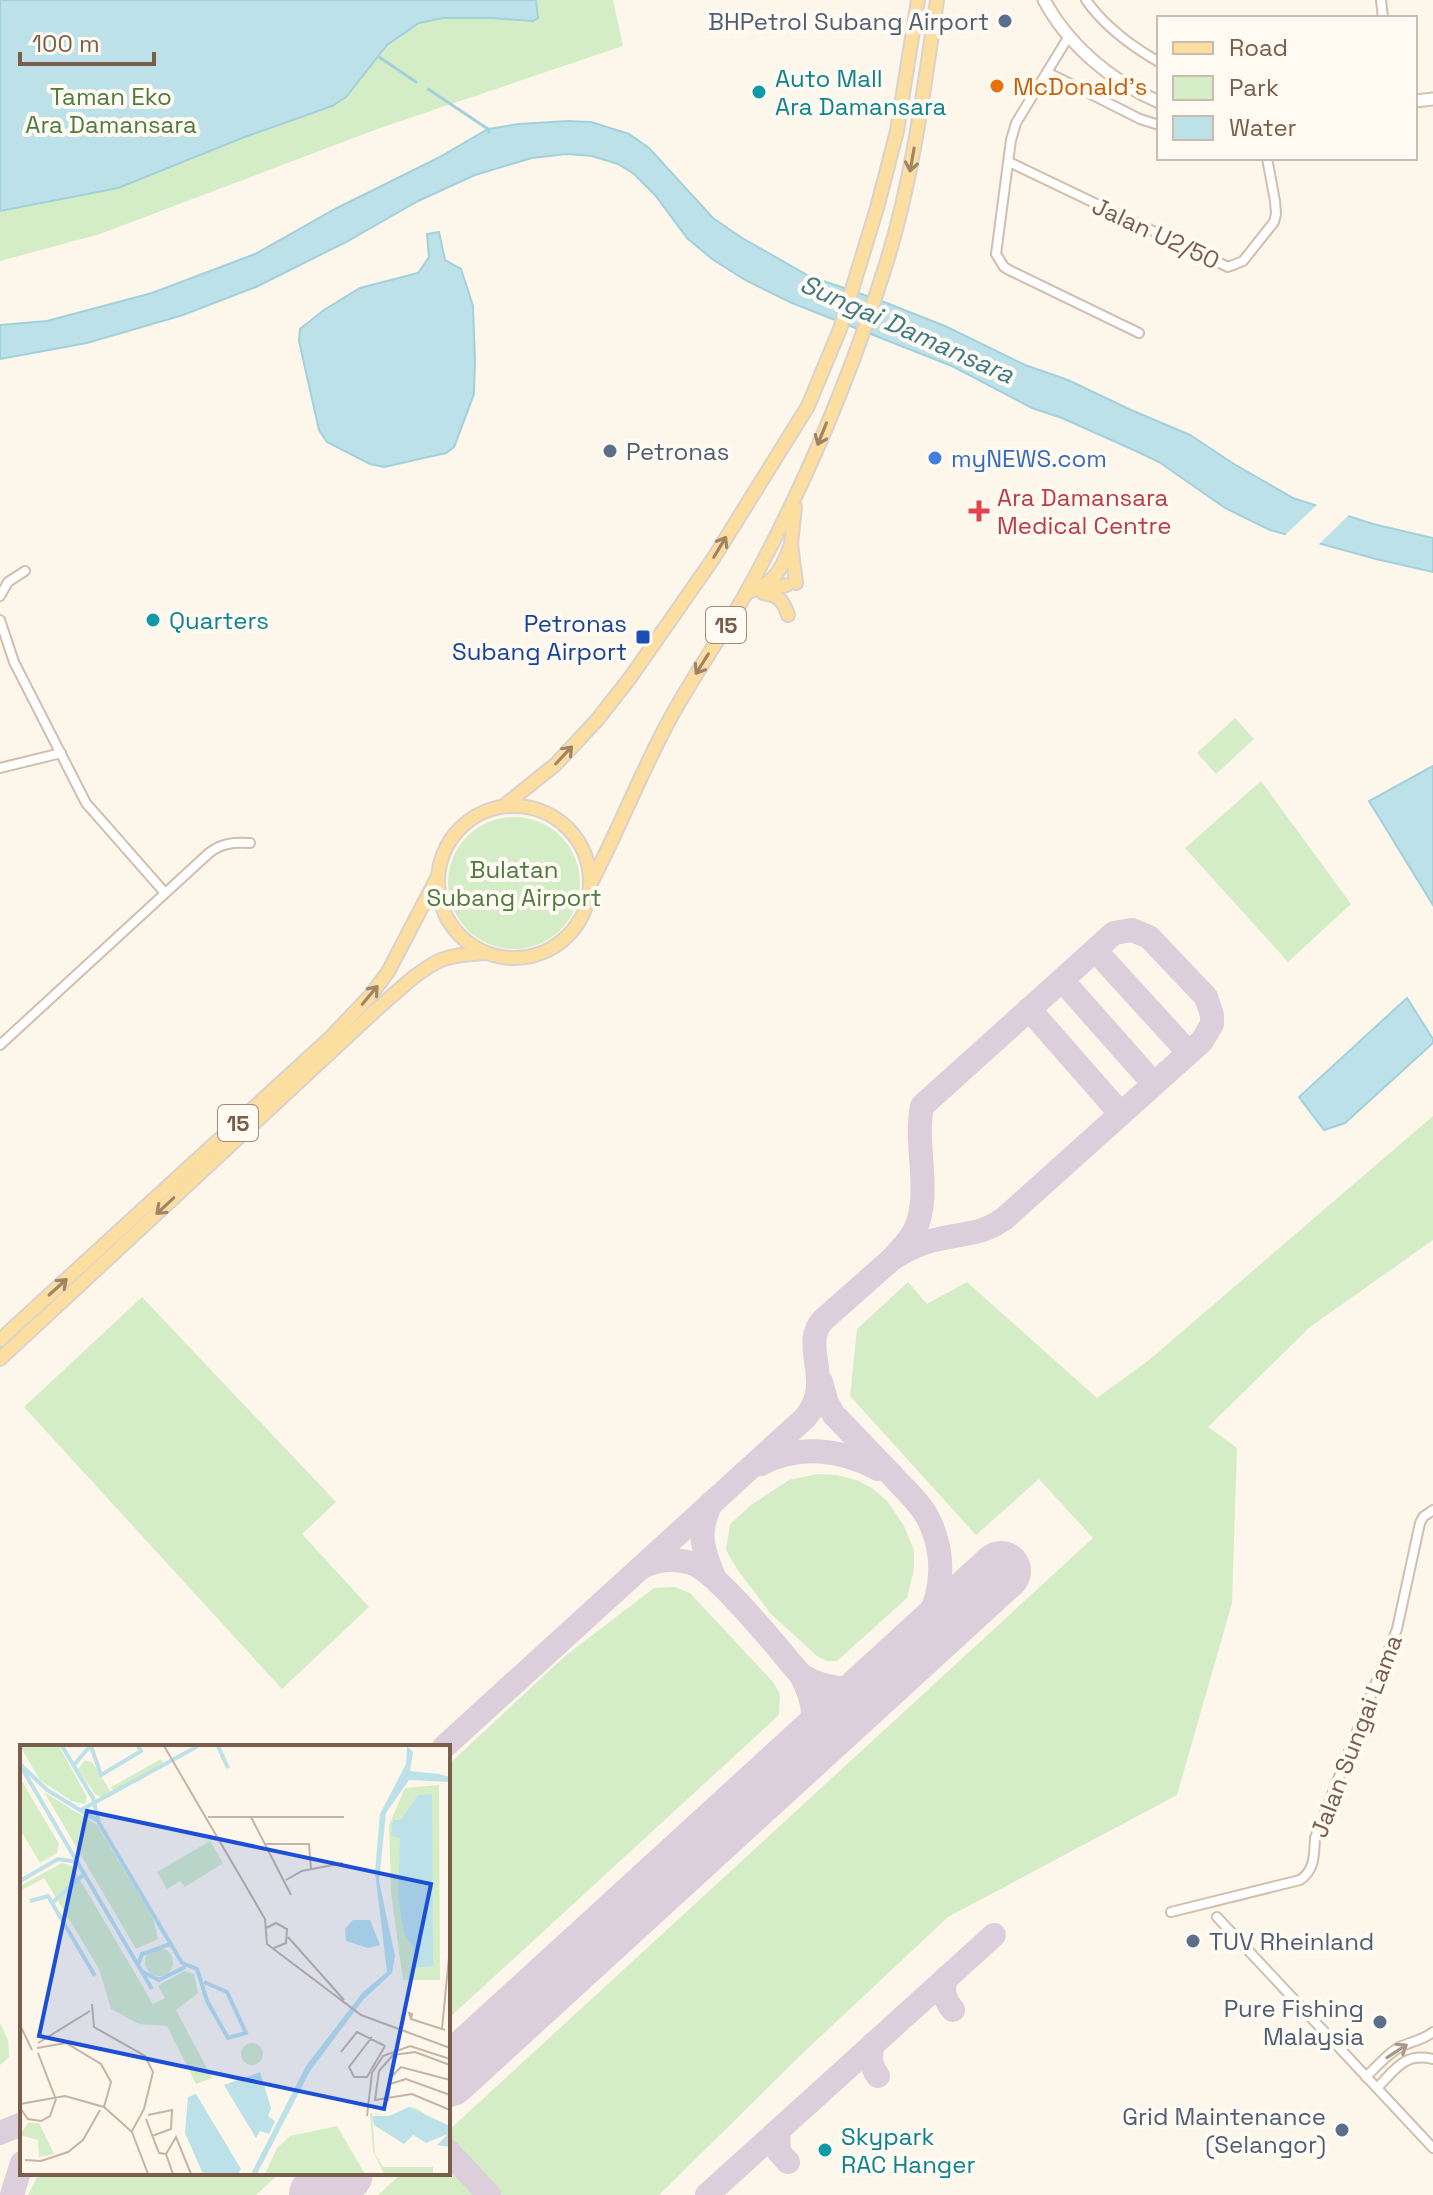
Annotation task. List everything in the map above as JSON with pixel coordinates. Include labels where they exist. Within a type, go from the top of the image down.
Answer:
[{"type":"main road","name":"15","points":[[0,1340],[340,1029],[388,972],[438,876],[453,835],[479,814],[505,805],[556,764],[630,678],[713,559],[808,406],[830,358],[865,254],[897,131],[918,0]]},
{"type":"main road","name":"15","points":[[0,1359],[386,1001],[426,968],[457,955],[484,953],[505,958],[526,958],[547,952],[565,940],[579,924],[588,904],[591,883],[663,731],[689,684],[749,595],[797,495],[852,362],[887,261],[909,174],[937,0]]},
{"type":"main road","points":[[749,595],[791,584],[791,544],[797,495]]},
{"type":"main road","points":[[749,595],[776,577],[791,544]]},
{"type":"main road","points":[[749,595],[775,595],[782,599],[788,615]]},
{"type":"main road","points":[[505,805],[537,809],[566,825],[588,861],[591,883]]},
{"type":"main road","points":[[438,876],[440,900],[449,922],[464,940],[484,953]]},
{"type":"street","points":[[1044,0],[1069,36],[1110,75],[1157,101]]},
{"type":"street","points":[[1086,0],[1094,12],[1131,46],[1157,61]]},
{"type":"street","points":[[1069,36],[1016,123],[996,254],[1011,271],[1139,333]]},
{"type":"street","points":[[1047,72],[1140,119],[1157,124]]},
{"type":"street","name":"Jalan U2/50","points":[[1009,162],[1228,267],[1243,261],[1274,222],[1275,201],[1267,160]]},
{"type":"street","points":[[0,596],[8,582],[25,571]]},
{"type":"street","points":[[0,620],[14,662],[92,813],[165,893]]},
{"type":"street","points":[[0,768],[61,753]]},
{"type":"street","points":[[0,1045],[216,847],[235,842],[250,843]]},
{"type":"street","name":"Jalan Sungai Lama","points":[[1171,1912],[1300,1880],[1308,1875],[1313,1864],[1315,1838],[1397,1629],[1420,1523],[1433,1510]]},
{"type":"street","points":[[1217,1917],[1433,2148]]},
{"type":"street","points":[[1366,2077],[1395,2050],[1433,2032]]},
{"type":"street","points":[[1377,2088],[1408,2059],[1433,2059]]},
{"type":"green space","name":"Taman Eko Ara Damansara","points":[[0,0],[613,0],[623,46],[380,128],[100,234],[0,261]]},
{"type":"green space","points":[[1235,718],[1254,739],[1216,774],[1197,753]]},
{"type":"green space","points":[[1261,781],[1351,904],[1288,962],[1185,848]]},
{"type":"green space","name":"Bulatan Subang Airport","points":[[514,817],[539,822],[560,837],[575,858],[580,883],[575,908],[560,929],[539,944],[514,949],[489,944],[468,929],[453,908],[448,883],[453,858],[468,837],[489,822]]},
{"type":"green space","points":[[1433,1116],[1433,1240],[1310,1327],[1208,1427],[1237,1448],[1232,1603],[1177,1795],[948,1917],[803,2053],[659,2195],[378,2195],[400,2175],[450,2175],[450,2129],[1093,1538],[1039,1479],[976,1535],[850,1396],[857,1329],[908,1282],[927,1304],[967,1282],[1097,1398],[1149,1360]]},
{"type":"green space","points":[[142,1297],[336,1502],[302,1534],[369,1607],[282,1689],[24,1407]]},
{"type":"green space","points":[[817,1474],[837,1475],[873,1489],[893,1509],[914,1550],[914,1569],[907,1598],[837,1661],[826,1661],[817,1656],[771,1614],[726,1550],[730,1524],[751,1505],[789,1480]]},
{"type":"green space","points":[[675,1587],[690,1593],[773,1682],[780,1694],[779,1715],[450,2017],[450,1763],[565,1656],[654,1588]]},
{"type":"green space","points":[[0,2023],[8,2040],[9,2057],[0,2065]]},
{"type":"green space","points":[[38,2175],[278,2175],[256,2195],[28,2195]]},
{"type":"water","name":"Taman Eko Ara Damansara","points":[[0,0],[536,0],[538,18],[533,21],[443,18],[419,23],[387,45],[346,97],[332,106],[118,188],[0,211]]},
{"type":"water","name":"Sungai Damansara","points":[[568,121],[591,122],[629,134],[649,148],[713,218],[809,276],[945,326],[1025,365],[1068,380],[1190,435],[1293,498],[1373,524],[1433,538],[1433,572],[1270,530],[1225,508],[1159,462],[1136,451],[1032,408],[952,366],[792,303],[745,280],[687,238],[655,195],[634,174],[618,164],[592,156],[567,154],[532,158],[475,175],[418,201],[346,242],[256,287],[183,315],[87,343],[0,359],[0,325],[47,321],[152,293],[255,254],[488,129]]},
{"type":"water","points":[[439,232],[445,260],[461,269],[473,306],[474,394],[454,447],[446,453],[384,467],[370,464],[327,442],[319,430],[299,341],[300,329],[360,288],[418,273],[429,257],[427,234]]},
{"type":"water","points":[[1433,766],[1433,905],[1369,801]]},
{"type":"water","points":[[1407,998],[1433,1043],[1345,1123],[1324,1130],[1299,1097]]},
{"type":"pier","points":[[1319,503],[1351,513],[1316,547],[1283,537]]},
{"type":"waterway","points":[[379,57],[416,82]]},
{"type":"waterway","points":[[428,89],[489,132]]},
{"type":"taxiway","points":[[1132,930],[1149,937],[1206,997],[1212,1024],[1202,1041],[1005,1218],[981,1231],[920,1244],[892,1259],[913,1234],[920,1216],[923,1185],[922,1106],[1114,933],[1132,930]]},
{"type":"taxiway","points":[[1095,950],[1189,1053]]},
{"type":"taxiway","points":[[1062,980],[1154,1084]]},
{"type":"taxiway","points":[[1029,1009],[1121,1114]]},
{"type":"taxiway","points":[[446,1745],[805,1418],[814,1405],[818,1391],[814,1341],[817,1330],[823,1320],[892,1259]]},
{"type":"taxiway","points":[[821,1382],[834,1415],[916,1501],[929,1520],[936,1539],[940,1557],[938,1592],[925,1626],[905,1658]]},
{"type":"taxiway","points":[[761,1464],[790,1454],[820,1452],[850,1457],[878,1469]]},
{"type":"taxiway","points":[[711,1503],[704,1523],[703,1540],[714,1577]]},
{"type":"taxiway","points":[[642,1567],[672,1560],[691,1563],[702,1569],[732,1596],[801,1675],[811,1698],[813,1717],[797,1757]]},
{"type":"taxiway","points":[[801,1675],[836,1688],[874,1687]]},
{"type":"taxiway","points":[[707,2195],[994,1935]]},
{"type":"taxiway","points":[[946,1978],[945,1995],[953,2010]]},
{"type":"taxiway","points":[[873,2044],[871,2061],[878,2076]]},
{"type":"taxiway","points":[[0,2133],[20,2125]]},
{"type":"taxiway","points":[[778,2131],[779,2152],[788,2162]]},
{"type":"taxiway","points":[[450,2153],[489,2195]]},
{"type":"taxiway","points":[[12,2195],[20,2169]]},
{"type":"runway","points":[[450,2075],[1001,1571]]},
{"type":"runway","points":[[319,2195],[341,2175]]},
{"type":"place","name":"BHPetrol Subang Airport","points":[[1005,21]]},
{"type":"place","name":"McDonald's","points":[[997,86]]},
{"type":"place","name":"Auto Mall Ara Damansara","points":[[759,92]]},
{"type":"place","name":"Petronas","points":[[610,451]]},
{"type":"place","name":"myNEWS.com","points":[[935,458]]},
{"type":"place","name":"Ara Damansara Medical Centre","points":[[979,511]]},
{"type":"place","name":"Quarters","points":[[153,620]]},
{"type":"place","name":"Petronas Subang Airport","points":[[643,637]]},
{"type":"place","name":"TUV Rheinland","points":[[1193,1941]]},
{"type":"place","name":"Pure Fishing Malaysia","points":[[1380,2022]]},
{"type":"place","name":"Grid Maintenance (Selangor)","points":[[1342,2130]]},
{"type":"place","name":"Skypark RAC Hanger","points":[[825,2150]]}]
